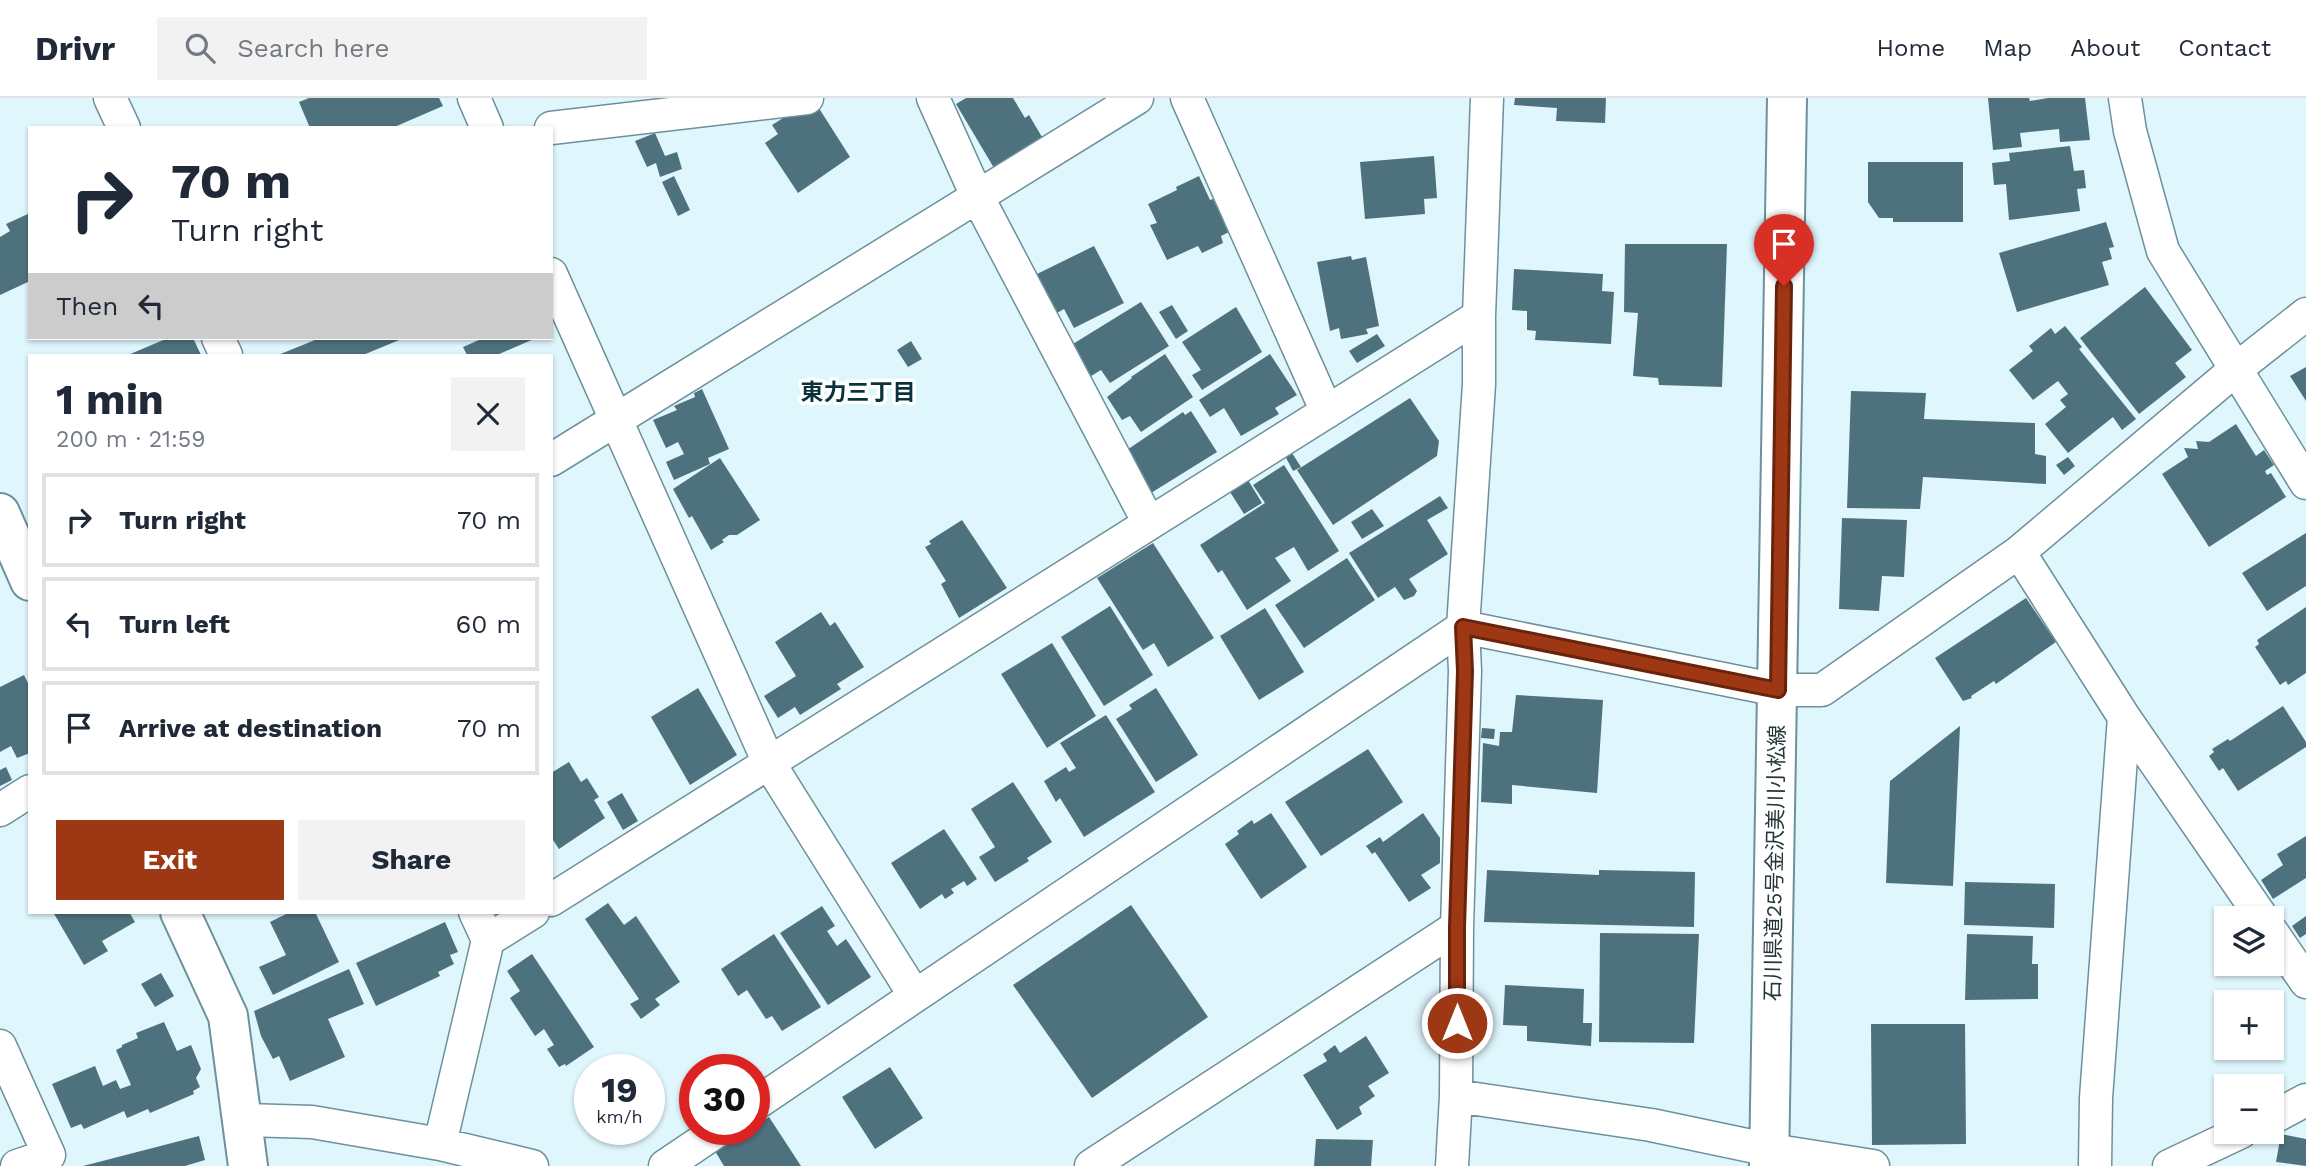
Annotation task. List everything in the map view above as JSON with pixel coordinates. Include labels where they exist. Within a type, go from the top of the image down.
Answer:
[{"type":"main road","name":"石川県道25号金沢美川小松線","points":[[1769,1158],[1787,98]]},
{"type":"main road","points":[[0,513],[28,576]]},
{"type":"main road","points":[[181,914],[228,1016],[248,1166]]},
{"type":"street","points":[[110,98],[123,126]]},
{"type":"street","points":[[474,98],[486,126]]},
{"type":"street","points":[[553,128],[807,98]]},
{"type":"street","points":[[933,98],[977,196],[1149,523]]},
{"type":"street","points":[[553,459],[1137,98]]},
{"type":"street","points":[[1186,98],[1327,412]]},
{"type":"street","points":[[1452,1166],[1456,1096],[1457,927],[1465,671],[1463,627],[1479,384],[1487,98]]},
{"type":"street","points":[[2125,98],[2130,131],[2163,251],[2306,482]]},
{"type":"street","points":[[553,279],[769,763],[915,996]]},
{"type":"street","points":[[770,1094],[1463,627],[1778,690],[1822,690],[2019,552],[2235,370],[2306,314]]},
{"type":"street","points":[[553,899],[1479,316]]},
{"type":"street","points":[[2019,552],[2124,717],[2254,906]]},
{"type":"street","points":[[2095,1166],[2096,1098],[2124,717]]},
{"type":"street","points":[[0,810],[28,792]]},
{"type":"street","points":[[440,1144],[488,940],[476,914]]},
{"type":"street","points":[[488,940],[530,914]]},
{"type":"street","points":[[1091,1166],[1457,927]]},
{"type":"street","points":[[2284,950],[2306,982]]},
{"type":"street","points":[[0,1046],[49,1155],[17,1166]]},
{"type":"street","points":[[1456,1096],[1651,1125],[1769,1158],[1873,1166]]},
{"type":"street","points":[[2284,1112],[2306,1100]]},
{"type":"street","points":[[243,1121],[312,1122],[440,1144],[532,1166]]},
{"type":"street","points":[[2169,1166],[2216,1144]]},
{"type":"street","points":[[665,1166],[696,1145]]},
{"type":"building","points":[[309,98],[439,98],[443,106],[397,126],[309,126],[299,102]]},
{"type":"building","points":[[966,98],[1013,98],[1025,118],[1029,115],[1042,137],[994,168],[956,104]]},
{"type":"building","points":[[1515,98],[1606,98],[1605,123],[1556,121],[1557,108],[1514,105]]},
{"type":"building","points":[[1988,98],[2029,98],[2030,101],[2085,98],[2090,140],[2060,142],[2059,129],[2020,133],[2022,147],[1993,150]]},
{"type":"building","points":[[815,102],[850,157],[798,193],[765,143],[778,134],[772,125],[799,108]]},
{"type":"building","points":[[655,133],[665,156],[677,152],[682,169],[660,177],[656,163],[647,167],[635,141]]},
{"type":"building","points":[[2070,146],[2074,171],[2084,170],[2086,188],[2077,189],[2080,211],[2009,220],[2006,184],[1994,185],[1992,163],[2010,161],[2009,153]]},
{"type":"building","points":[[1434,156],[1437,198],[1424,199],[1425,214],[1365,219],[1360,162]]},
{"type":"building","points":[[1868,162],[1963,162],[1963,222],[1893,222],[1893,218],[1879,218],[1868,202]]},
{"type":"building","points":[[674,176],[690,210],[678,216],[662,182]]},
{"type":"building","points":[[1199,176],[1229,232],[1221,236],[1223,243],[1202,253],[1198,246],[1167,260],[1150,225],[1157,223],[1148,204]]},
{"type":"building","points":[[28,214],[28,282],[0,295],[0,237],[10,231],[6,224]]},
{"type":"building","points":[[2106,222],[2114,247],[2109,248],[2112,259],[2102,262],[2109,285],[2017,312],[1999,253]]},
{"type":"building","points":[[1625,244],[1727,244],[1722,387],[1659,385],[1658,378],[1633,376],[1638,313],[1624,312]]},
{"type":"building","points":[[1094,246],[1124,303],[1074,328],[1064,309],[1057,313],[1037,274]]},
{"type":"building","points":[[1351,256],[1352,260],[1366,257],[1379,326],[1366,329],[1368,334],[1341,339],[1339,328],[1330,331],[1317,262]]},
{"type":"building","points":[[1514,269],[1603,274],[1602,291],[1614,292],[1611,344],[1535,340],[1536,331],[1527,330],[1527,311],[1512,310]]},
{"type":"building","points":[[2145,287],[2192,350],[2175,363],[2186,377],[2139,414],[2080,338]]},
{"type":"building","points":[[1141,302],[1169,346],[1110,383],[1101,370],[1088,378],[1068,347]]},
{"type":"building","points":[[1172,305],[1188,331],[1176,339],[1159,312]]},
{"type":"building","points":[[1236,307],[1262,352],[1202,390],[1192,375],[1201,370],[1182,342]]},
{"type":"building","points":[[2065,326],[2082,347],[2079,349],[2136,419],[2122,430],[2113,417],[2068,453],[2045,424],[2066,407],[2060,400],[2068,394],[2058,381],[2033,400],[2009,370],[2033,351],[2029,346],[2051,328],[2055,334]]},
{"type":"building","points":[[1377,334],[1385,346],[1357,363],[1349,351]]},
{"type":"building","points":[[163,340],[194,340],[201,354],[130,354]]},
{"type":"building","points":[[315,340],[399,340],[365,354],[280,354]]},
{"type":"building","points":[[479,340],[531,340],[499,354],[466,354],[463,347]]},
{"type":"building","points":[[911,341],[922,359],[908,367],[897,350]]},
{"type":"building","points":[[1165,354],[1193,397],[1141,432],[1130,416],[1122,420],[1107,397]]},
{"type":"building","points":[[1270,354],[1297,395],[1275,408],[1279,414],[1241,436],[1224,408],[1210,417],[1199,400]]},
{"type":"building","points":[[2306,367],[2306,401],[2290,376]]},
{"type":"building","points":[[702,389],[729,449],[708,458],[710,464],[674,480],[666,462],[684,454],[678,442],[666,448],[653,420],[677,410],[674,406],[695,397],[694,393]]},
{"type":"building","points":[[1851,391],[1926,393],[1924,419],[2035,423],[2035,454],[2046,456],[2046,484],[1923,477],[1920,509],[1847,508]]},
{"type":"building","points":[[1410,398],[1439,441],[1437,456],[1333,525],[1297,470]]},
{"type":"building","points":[[1191,411],[1217,452],[1151,493],[1118,456],[1183,412],[1185,415]]},
{"type":"building","points":[[2236,424],[2256,456],[2264,450],[2274,465],[2265,471],[2267,475],[2271,473],[2286,497],[2209,547],[2162,474],[2188,457],[2184,448],[2198,449],[2196,441],[2209,442]]},
{"type":"building","points":[[1290,450],[1301,467],[1293,471],[1284,454]]},
{"type":"building","points":[[2068,457],[2075,466],[2064,475],[2056,465]]},
{"type":"building","points":[[720,458],[760,520],[737,535],[729,535],[722,540],[724,542],[711,550],[673,489]]},
{"type":"building","points":[[1284,465],[1339,551],[1308,571],[1294,547],[1275,558],[1291,581],[1247,610],[1222,570],[1218,573],[1200,545],[1265,503],[1253,485]]},
{"type":"building","points":[[1248,480],[1262,503],[1244,514],[1230,492]]},
{"type":"building","points":[[1440,496],[1448,508],[1427,520],[1448,554],[1409,579],[1417,591],[1414,596],[1404,600],[1395,587],[1378,598],[1349,553]]},
{"type":"building","points":[[1372,509],[1384,526],[1362,539],[1351,522]]},
{"type":"building","points":[[1842,518],[1907,520],[1904,577],[1882,576],[1879,611],[1839,609]]},
{"type":"building","points":[[962,520],[1007,588],[959,618],[941,584],[946,581],[925,547],[931,544],[929,541]]},
{"type":"building","points":[[2306,533],[2306,586],[2267,611],[2242,573]]},
{"type":"building","points":[[1153,543],[1214,638],[1168,667],[1154,643],[1143,650],[1097,578]]},
{"type":"building","points":[[1347,558],[1375,600],[1304,648],[1275,605]]},
{"type":"building","points":[[2026,598],[2056,642],[1996,684],[1994,681],[1971,696],[1972,698],[1963,701],[1935,658]]},
{"type":"building","points":[[1110,606],[1153,675],[1104,706],[1061,637]]},
{"type":"building","points":[[2306,607],[2306,673],[2288,685],[2286,681],[2280,685],[2255,647],[2259,644],[2257,640]]},
{"type":"building","points":[[1265,608],[1304,672],[1259,700],[1220,636]]},
{"type":"building","points":[[821,612],[830,626],[835,622],[864,667],[837,684],[841,689],[800,715],[795,707],[778,718],[764,696],[796,676],[775,642]]},
{"type":"building","points":[[1052,643],[1096,716],[1047,748],[1001,674]]},
{"type":"building","points":[[24,675],[28,683],[28,754],[17,758],[11,746],[0,752],[0,687]]},
{"type":"building","points":[[698,688],[737,755],[690,785],[651,717]]},
{"type":"building","points":[[1156,688],[1198,755],[1156,782],[1116,719],[1132,709],[1129,705]]},
{"type":"building","points":[[1516,695],[1603,700],[1597,793],[1512,785],[1512,804],[1481,802],[1483,743],[1499,746],[1500,732],[1512,732]]},
{"type":"building","points":[[2283,706],[2306,742],[2306,747],[2238,791],[2223,768],[2219,771],[2209,756],[2214,752],[2212,749],[2228,739],[2230,741]]},
{"type":"building","points":[[1106,715],[1155,792],[1084,837],[1060,798],[1056,802],[1044,781],[1066,767],[1069,772],[1076,768],[1060,743]]},
{"type":"building","points":[[1960,726],[1953,886],[1886,883],[1890,781]]},
{"type":"building","points":[[1482,728],[1495,729],[1494,739],[1481,738]]},
{"type":"building","points":[[1368,749],[1403,802],[1321,856],[1285,802]]},
{"type":"building","points":[[569,762],[581,782],[587,778],[599,797],[594,800],[605,818],[559,849],[553,840],[553,772]]},
{"type":"building","points":[[6,767],[12,780],[0,786],[0,770]]},
{"type":"building","points":[[1013,782],[1052,842],[1027,858],[1029,861],[995,882],[979,857],[995,847],[971,809]]},
{"type":"building","points":[[622,793],[638,821],[623,830],[607,802]]},
{"type":"building","points":[[1271,813],[1307,867],[1261,899],[1225,844],[1252,820],[1254,824]]},
{"type":"building","points":[[1423,813],[1440,838],[1440,863],[1421,875],[1431,888],[1409,902],[1375,852],[1372,854],[1366,846],[1380,837],[1383,842]]},
{"type":"building","points":[[944,829],[977,879],[967,886],[964,881],[951,889],[954,893],[945,899],[942,894],[920,909],[891,863]]},
{"type":"building","points":[[2306,836],[2306,878],[2273,899],[2261,880],[2283,865],[2277,854]]},
{"type":"building","points":[[1487,870],[1599,875],[1599,870],[1695,872],[1694,927],[1484,922]]},
{"type":"building","points":[[1965,882],[2055,884],[2054,928],[1964,925]]},
{"type":"building","points":[[608,903],[624,925],[636,916],[680,982],[655,999],[660,1005],[641,1019],[630,1004],[639,999],[585,919]]},
{"type":"building","points":[[1131,905],[1208,1017],[1092,1098],[1013,985]]},
{"type":"building","points":[[822,906],[835,926],[827,931],[837,946],[846,939],[871,977],[828,1005],[780,933]]},
{"type":"building","points":[[54,914],[130,914],[135,922],[102,941],[108,951],[84,965]]},
{"type":"building","points":[[286,914],[316,914],[339,962],[273,995],[259,967],[286,955],[270,922]]},
{"type":"building","points":[[2306,916],[2306,934],[2300,938],[2292,926]]},
{"type":"building","points":[[445,922],[458,952],[450,955],[454,964],[438,972],[440,976],[376,1006],[356,963]]},
{"type":"building","points":[[1600,933],[1699,934],[1694,1043],[1599,1042]]},
{"type":"building","points":[[774,934],[821,1007],[782,1031],[772,1016],[766,1019],[747,990],[738,996],[721,969]]},
{"type":"building","points":[[1967,934],[2033,936],[2032,964],[2038,964],[2038,999],[1965,1000]]},
{"type":"building","points":[[532,954],[594,1047],[584,1054],[574,1054],[574,1061],[559,1067],[547,1049],[554,1045],[544,1029],[535,1036],[510,998],[520,991],[507,971]]},
{"type":"building","points":[[349,969],[364,1004],[328,1019],[345,1057],[290,1081],[279,1056],[273,1059],[261,1036],[254,1011]]},
{"type":"building","points":[[161,973],[174,996],[155,1007],[141,984]]},
{"type":"building","points":[[1505,985],[1584,989],[1583,1023],[1592,1023],[1591,1046],[1527,1041],[1527,1026],[1503,1025]]},
{"type":"building","points":[[164,1022],[177,1051],[191,1045],[201,1069],[196,1078],[200,1087],[193,1091],[194,1094],[150,1113],[148,1109],[127,1118],[124,1111],[84,1129],[81,1124],[71,1128],[52,1084],[95,1066],[103,1086],[116,1080],[120,1089],[131,1085],[116,1050],[138,1038],[136,1033]]},
{"type":"building","points":[[1871,1024],[1965,1024],[1966,1144],[1872,1145]]},
{"type":"building","points":[[1366,1036],[1389,1073],[1368,1086],[1375,1096],[1359,1107],[1362,1114],[1337,1130],[1303,1075],[1327,1061],[1323,1054],[1335,1045],[1340,1053]]},
{"type":"building","points":[[890,1067],[923,1118],[875,1149],[842,1097]]},
{"type":"building","points":[[770,1119],[801,1166],[724,1166],[715,1151],[725,1145],[770,1145]]},
{"type":"building","points":[[2284,1135],[2306,1139],[2306,1166],[2276,1162],[2279,1144],[2284,1144]]},
{"type":"building","points":[[199,1136],[205,1160],[185,1166],[83,1166]]},
{"type":"building","points":[[1316,1139],[1373,1140],[1371,1166],[1314,1166]]},
{"type":"district","name":"東力三丁目","points":[[858,392]]},
{"type":"route","points":[[1457,1023],[1457,927],[1465,671],[1463,627],[1778,690],[1784,286]]}]
